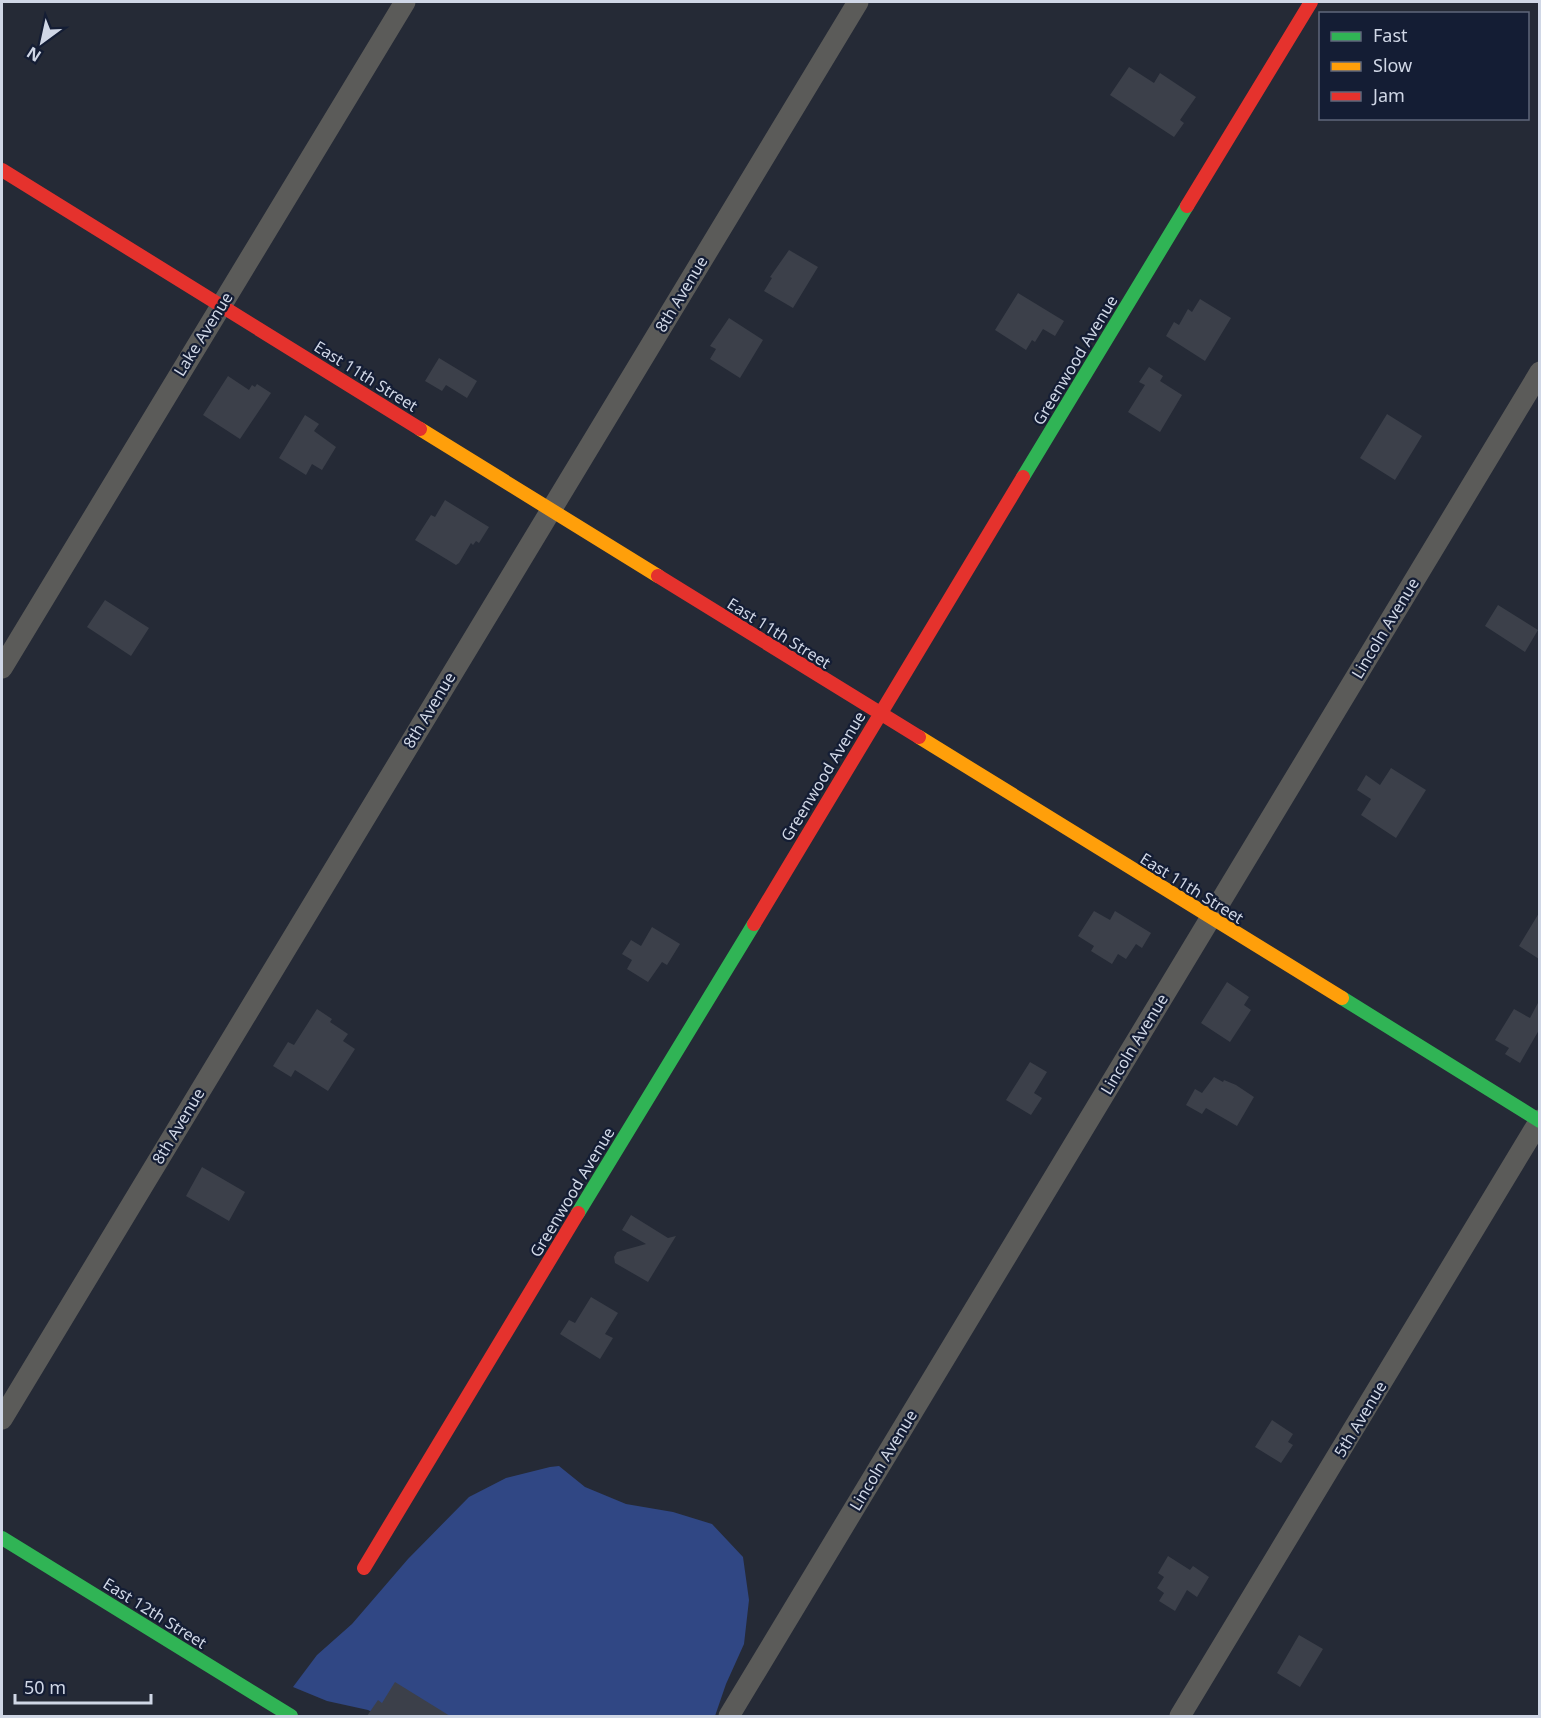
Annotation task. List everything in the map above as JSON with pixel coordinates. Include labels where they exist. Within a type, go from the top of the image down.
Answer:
[{"type":"street","name":"Lake Avenue","points":[[2,668],[405,2]]},
{"type":"street","name":"8th Avenue","points":[[2,1419],[858,2]]},
{"type":"street","name":"Greenwood Avenue","points":[[364,1568],[1311,2]]},
{"type":"street","name":"East 11th Street","points":[[2,170],[1539,1121]]},
{"type":"street","name":"Lincoln Avenue","points":[[729,1716],[1539,372]]},
{"type":"street","name":"5th Avenue","points":[[1180,1716],[1539,1121]]},
{"type":"street","name":"East 12th Street","points":[[2,1538],[291,1716]]},
{"type":"shaded area","points":[[559,1466],[585,1487],[626,1504],[673,1512],[712,1524],[743,1557],[749,1600],[744,1644],[715,1716],[380,1716],[368,1710],[327,1701],[293,1687],[317,1655],[352,1624],[408,1559],[469,1497],[506,1478]]},
{"type":"building","points":[[1129,67],[1154,83],[1160,73],[1196,97],[1180,120],[1184,123],[1174,137],[1110,95]]},
{"type":"building","points":[[789,250],[818,267],[793,308],[764,291],[772,278],[770,277]]},
{"type":"building","points":[[1018,293],[1064,321],[1055,336],[1043,329],[1035,342],[1032,340],[1026,350],[995,330]]},
{"type":"building","points":[[1200,299],[1231,318],[1205,361],[1166,336],[1174,322],[1179,325],[1188,309],[1192,312]]},
{"type":"building","points":[[729,318],[763,340],[740,378],[710,359],[716,349],[710,346]]},
{"type":"building","points":[[439,358],[477,381],[467,398],[446,385],[442,391],[425,381]]},
{"type":"building","points":[[1149,367],[1163,376],[1160,381],[1182,395],[1160,432],[1128,412],[1145,385],[1139,382]]},
{"type":"building","points":[[228,376],[249,390],[252,385],[255,387],[257,384],[271,393],[240,439],[203,415]]},
{"type":"building","points":[[1387,414],[1422,436],[1395,480],[1360,458]]},
{"type":"building","points":[[305,415],[319,424],[314,431],[336,447],[322,470],[312,464],[306,475],[279,458]]},
{"type":"building","points":[[445,500],[489,527],[479,543],[476,541],[473,545],[471,543],[456,565],[415,540],[431,515],[435,517]]},
{"type":"building","points":[[105,600],[149,628],[131,656],[87,627]]},
{"type":"building","points":[[1498,605],[1538,630],[1525,652],[1485,626]]},
{"type":"building","points":[[1391,768],[1426,790],[1396,838],[1361,815],[1371,799],[1357,790],[1366,775],[1380,785]]},
{"type":"building","points":[[1094,911],[1110,920],[1115,911],[1151,933],[1142,948],[1136,944],[1126,959],[1118,954],[1112,964],[1091,951],[1094,946],[1078,936]]},
{"type":"building","points":[[1539,913],[1539,959],[1519,946]]},
{"type":"building","points":[[652,927],[680,944],[667,965],[662,962],[648,982],[627,969],[632,960],[622,954],[631,940],[641,946]]},
{"type":"building","points":[[1227,982],[1249,997],[1244,1005],[1251,1010],[1230,1042],[1201,1023]]},
{"type":"building","points":[[1539,1001],[1539,1030],[1520,1063],[1505,1054],[1509,1048],[1495,1040],[1514,1009],[1530,1018]]},
{"type":"building","points":[[317,1009],[332,1019],[330,1022],[348,1034],[343,1041],[355,1049],[328,1091],[295,1070],[291,1077],[273,1066],[288,1042],[294,1045]]},
{"type":"building","points":[[1030,1062],[1047,1072],[1034,1093],[1042,1098],[1031,1115],[1006,1100]]},
{"type":"building","points":[[1214,1077],[1236,1085],[1254,1097],[1237,1126],[1206,1108],[1202,1114],[1186,1105],[1195,1089],[1202,1093]]},
{"type":"building","points":[[202,1167],[245,1192],[229,1221],[186,1196]]},
{"type":"building","points":[[631,1215],[668,1238],[676,1236],[648,1282],[615,1263],[614,1257],[617,1252],[646,1244],[622,1230]]},
{"type":"building","points":[[591,1297],[618,1313],[605,1334],[613,1338],[600,1359],[560,1334],[569,1320],[575,1323]]},
{"type":"building","points":[[1272,1420],[1293,1434],[1288,1442],[1293,1445],[1281,1463],[1255,1447]]},
{"type":"building","points":[[1168,1556],[1190,1570],[1193,1566],[1209,1577],[1197,1597],[1187,1590],[1175,1611],[1159,1601],[1164,1593],[1157,1588],[1164,1577],[1158,1573]]},
{"type":"building","points":[[1299,1635],[1323,1649],[1300,1687],[1277,1673]]},
{"type":"building","points":[[395,1682],[450,1716],[367,1716],[378,1700],[382,1703]]},
{"type":"traffic: fast","points":[[1023,477],[1187,206]]},
{"type":"traffic: fast","points":[[578,1213],[754,924]]},
{"type":"traffic: fast","points":[[1342,998],[1540,1121]]},
{"type":"traffic: fast","points":[[2,1538],[291,1716]]},
{"type":"traffic: slow","points":[[420,429],[658,576]]},
{"type":"traffic: slow","points":[[919,737],[1342,998]]},
{"type":"traffic: jam","points":[[1187,206],[1311,2]]},
{"type":"traffic: jam","points":[[2,170],[420,429]]},
{"type":"traffic: jam","points":[[754,924],[1023,477]]},
{"type":"traffic: jam","points":[[658,576],[919,737]]},
{"type":"traffic: jam","points":[[364,1568],[578,1213]]}]
